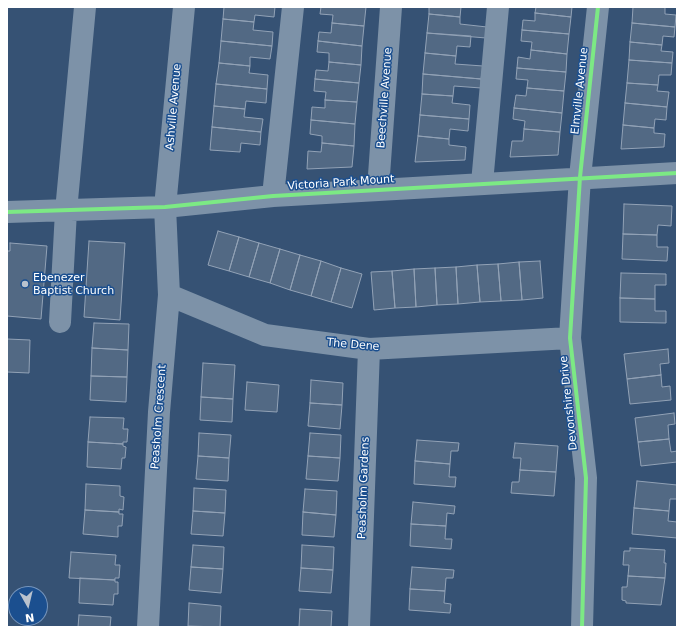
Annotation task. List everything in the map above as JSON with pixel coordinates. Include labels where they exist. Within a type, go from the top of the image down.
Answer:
[{"type":"street","points":[[60,322],[66,211],[85,7]]},
{"type":"street","name":"Ashville Avenue","points":[[165,207],[184,7]]},
{"type":"street","points":[[273,196],[293,7]]},
{"type":"street","name":"Beechville Avenue","points":[[378,189],[391,7]]},
{"type":"street","points":[[482,183],[498,7]]},
{"type":"street","name":"Elmville Avenue","points":[[580,178],[598,7]]},
{"type":"street","name":"Victoria Park Mount","points":[[7,212],[165,207],[273,196],[378,189],[677,173]]},
{"type":"street","name":"Devonshire Drive","points":[[580,178],[570,338],[586,478],[582,627]]},
{"type":"street","name":"Peasholm Crescent","points":[[148,627],[159,412],[169,295],[165,207]]},
{"type":"street","name":"The Dene","points":[[169,295],[265,335],[369,349],[570,338]]},
{"type":"street","name":"Peasholm Gardens","points":[[359,627],[369,349]]},
{"type":"building","points":[[224,7],[275,7],[274,17],[255,15],[254,22],[223,19]]},
{"type":"building","points":[[321,7],[366,7],[364,26],[332,23],[333,15],[320,14]]},
{"type":"building","points":[[429,7],[461,7],[460,17],[429,14]]},
{"type":"building","points":[[536,7],[572,7],[571,17],[535,13]]},
{"type":"building","points":[[633,7],[665,7],[665,14],[676,15],[675,27],[632,23]]},
{"type":"building","points":[[535,13],[571,17],[569,34],[522,30],[523,20],[535,21]]},
{"type":"building","points":[[429,14],[460,17],[460,24],[487,27],[486,38],[427,33]]},
{"type":"building","points":[[223,19],[254,22],[253,30],[273,32],[272,46],[221,41]]},
{"type":"building","points":[[332,23],[364,26],[362,46],[318,41],[319,32],[331,33]]},
{"type":"building","points":[[632,23],[675,27],[674,37],[663,36],[662,45],[630,42]]},
{"type":"building","points":[[522,30],[569,34],[567,54],[531,50],[532,42],[521,41]]},
{"type":"building","points":[[427,33],[471,36],[470,47],[457,46],[456,56],[425,53]]},
{"type":"building","points":[[221,41],[272,46],[270,59],[250,57],[250,66],[219,63]]},
{"type":"building","points":[[318,41],[362,46],[361,65],[329,62],[329,53],[317,52]]},
{"type":"building","points":[[630,42],[662,45],[661,51],[673,52],[672,63],[629,60]]},
{"type":"building","points":[[531,50],[567,54],[566,72],[517,68],[518,57],[530,59]]},
{"type":"building","points":[[425,53],[456,56],[455,64],[483,66],[481,79],[423,74]]},
{"type":"building","points":[[629,60],[672,63],[671,75],[659,75],[658,85],[627,83]]},
{"type":"building","points":[[329,62],[361,65],[359,83],[315,79],[316,70],[328,71]]},
{"type":"building","points":[[219,63],[250,66],[249,73],[268,75],[267,89],[216,84]]},
{"type":"building","points":[[517,68],[566,72],[564,91],[527,88],[528,80],[516,79]]},
{"type":"building","points":[[423,74],[481,79],[481,88],[454,86],[453,96],[422,94]]},
{"type":"building","points":[[315,79],[359,83],[357,102],[325,100],[326,92],[314,91]]},
{"type":"building","points":[[627,83],[658,85],[657,91],[669,92],[667,107],[625,103]]},
{"type":"building","points":[[216,84],[267,89],[266,103],[246,101],[245,109],[214,106]]},
{"type":"building","points":[[527,88],[564,91],[562,113],[514,108],[516,95],[526,96]]},
{"type":"building","points":[[422,94],[453,96],[452,103],[470,105],[469,119],[420,115]]},
{"type":"building","points":[[325,100],[357,102],[355,124],[311,120],[312,107],[325,108]]},
{"type":"building","points":[[625,103],[667,107],[666,120],[655,119],[654,128],[623,125]]},
{"type":"building","points":[[214,106],[245,109],[244,117],[263,119],[261,132],[212,127]]},
{"type":"building","points":[[514,108],[562,113],[560,132],[524,129],[525,121],[513,119]]},
{"type":"building","points":[[420,115],[469,119],[468,131],[450,129],[449,139],[418,136]]},
{"type":"building","points":[[311,120],[355,124],[354,146],[322,143],[322,136],[310,134]]},
{"type":"building","points":[[623,125],[654,128],[654,133],[665,134],[664,147],[621,149]]},
{"type":"building","points":[[212,127],[261,132],[260,145],[241,143],[240,152],[210,150]]},
{"type":"building","points":[[524,129],[560,132],[558,155],[510,157],[512,141],[523,141]]},
{"type":"building","points":[[418,136],[449,139],[449,145],[466,147],[465,160],[415,162]]},
{"type":"building","points":[[322,143],[354,146],[352,167],[307,169],[308,151],[321,152]]},
{"type":"building","points":[[624,204],[672,206],[671,226],[658,225],[657,235],[623,234]]},
{"type":"building","points":[[218,231],[239,237],[229,271],[208,265]]},
{"type":"building","points":[[623,234],[657,235],[657,247],[668,247],[667,261],[622,259]]},
{"type":"building","points":[[239,237],[259,243],[249,277],[229,271]]},
{"type":"building","points":[[89,241],[125,243],[120,320],[84,317]]},
{"type":"building","name":"Ebenezer Baptist Church","points":[[10,243],[47,246],[41,319],[7,316],[7,251],[10,251]]},
{"type":"building","points":[[259,243],[280,249],[270,283],[249,277]]},
{"type":"building","points":[[280,249],[300,255],[290,290],[270,283]]},
{"type":"building","points":[[300,255],[321,261],[311,296],[290,290]]},
{"type":"building","points":[[321,261],[341,268],[331,302],[311,296]]},
{"type":"building","points":[[540,261],[543,298],[522,300],[519,262]]},
{"type":"building","points":[[519,262],[522,300],[501,301],[498,264]]},
{"type":"building","points":[[498,264],[501,301],[480,302],[477,265]]},
{"type":"building","points":[[477,265],[480,302],[458,304],[456,267]]},
{"type":"building","points":[[456,267],[458,304],[437,305],[435,268]]},
{"type":"building","points":[[341,268],[362,274],[352,308],[331,302]]},
{"type":"building","points":[[435,268],[437,305],[416,307],[414,269]]},
{"type":"building","points":[[414,269],[416,307],[395,308],[392,271]]},
{"type":"building","points":[[392,271],[395,308],[374,310],[371,272]]},
{"type":"building","points":[[621,273],[666,274],[666,285],[655,285],[655,299],[620,298]]},
{"type":"building","points":[[620,298],[655,299],[655,311],[666,311],[666,323],[620,322]]},
{"type":"building","points":[[94,323],[129,324],[128,350],[92,348]]},
{"type":"building","points":[[7,339],[30,340],[29,373],[7,372]]},
{"type":"building","points":[[92,348],[128,350],[127,377],[91,376]]},
{"type":"building","points":[[668,349],[669,363],[660,364],[661,375],[627,379],[624,354]]},
{"type":"building","points":[[203,363],[235,365],[233,399],[201,397]]},
{"type":"building","points":[[661,375],[662,387],[670,386],[671,400],[630,404],[627,379]]},
{"type":"building","points":[[91,376],[127,377],[126,402],[90,400]]},
{"type":"building","points":[[311,380],[343,383],[342,405],[310,403]]},
{"type":"building","points":[[247,382],[279,385],[277,412],[245,410]]},
{"type":"building","points":[[201,397],[233,399],[232,422],[200,420]]},
{"type":"building","points":[[310,403],[342,405],[340,429],[308,426]]},
{"type":"building","points":[[674,413],[675,424],[668,425],[669,439],[638,442],[635,418]]},
{"type":"building","points":[[90,417],[124,418],[123,429],[128,429],[127,442],[123,442],[123,444],[88,442]]},
{"type":"building","points":[[199,433],[231,435],[229,458],[198,456]]},
{"type":"building","points":[[310,433],[341,435],[340,458],[308,456]]},
{"type":"building","points":[[669,439],[671,452],[677,451],[677,462],[641,466],[638,442]]},
{"type":"building","points":[[417,440],[459,443],[458,451],[451,451],[450,464],[415,461]]},
{"type":"building","points":[[88,442],[123,444],[123,446],[126,447],[125,458],[122,458],[121,469],[87,467]]},
{"type":"building","points":[[515,443],[558,446],[556,472],[520,470],[521,458],[513,458]]},
{"type":"building","points":[[198,456],[229,458],[228,481],[196,479]]},
{"type":"building","points":[[308,456],[340,458],[338,481],[306,479]]},
{"type":"building","points":[[415,461],[450,464],[449,477],[456,477],[455,487],[414,484]]},
{"type":"building","points":[[520,470],[556,472],[554,496],[511,493],[512,482],[519,482]]},
{"type":"building","points":[[637,481],[677,485],[677,499],[670,499],[669,511],[634,508]]},
{"type":"building","points":[[86,484],[120,486],[120,496],[124,497],[123,510],[119,509],[119,512],[85,510]]},
{"type":"building","points":[[194,488],[226,490],[225,513],[193,511]]},
{"type":"building","points":[[305,489],[337,491],[336,515],[303,512]]},
{"type":"building","points":[[413,502],[455,506],[454,514],[447,513],[446,526],[411,524]]},
{"type":"building","points":[[634,508],[669,511],[668,521],[677,522],[677,538],[632,534]]},
{"type":"building","points":[[85,510],[119,512],[119,514],[123,514],[122,526],[118,526],[118,537],[83,534]]},
{"type":"building","points":[[193,511],[225,513],[223,536],[191,534]]},
{"type":"building","points":[[303,512],[336,515],[334,537],[302,535]]},
{"type":"building","points":[[411,524],[446,526],[445,539],[452,539],[451,549],[410,546]]},
{"type":"building","points":[[193,545],[224,547],[223,569],[191,567]]},
{"type":"building","points":[[302,545],[334,547],[333,570],[301,568]]},
{"type":"building","points":[[630,548],[665,550],[665,578],[628,576],[629,565],[623,565],[624,551],[630,551]]},
{"type":"building","points":[[71,552],[116,555],[115,565],[120,565],[119,578],[115,578],[115,580],[69,578]]},
{"type":"building","points":[[191,567],[223,569],[221,593],[189,590]]},
{"type":"building","points":[[412,567],[454,570],[453,578],[446,578],[445,591],[410,589]]},
{"type":"building","points":[[301,568],[333,570],[331,593],[299,591]]},
{"type":"building","points":[[628,576],[665,578],[661,605],[626,603],[626,601],[622,600],[622,587],[627,587]]},
{"type":"building","points":[[80,578],[115,580],[115,582],[118,582],[118,594],[114,594],[113,605],[79,603]]},
{"type":"building","points":[[410,589],[445,591],[444,603],[451,604],[450,613],[409,610]]},
{"type":"building","points":[[189,603],[221,606],[220,627],[188,626]]},
{"type":"building","points":[[300,609],[332,611],[331,627],[299,627]]},
{"type":"building","points":[[79,615],[111,617],[110,627],[78,627]]},
{"type":"cycle path","points":[[582,627],[586,478],[570,338],[580,177],[598,7]]},
{"type":"cycle path","points":[[7,212],[165,207],[273,196],[677,173]]},
{"type":"place","name":"Ebenezer Baptist Church","points":[[25,284]]}]
